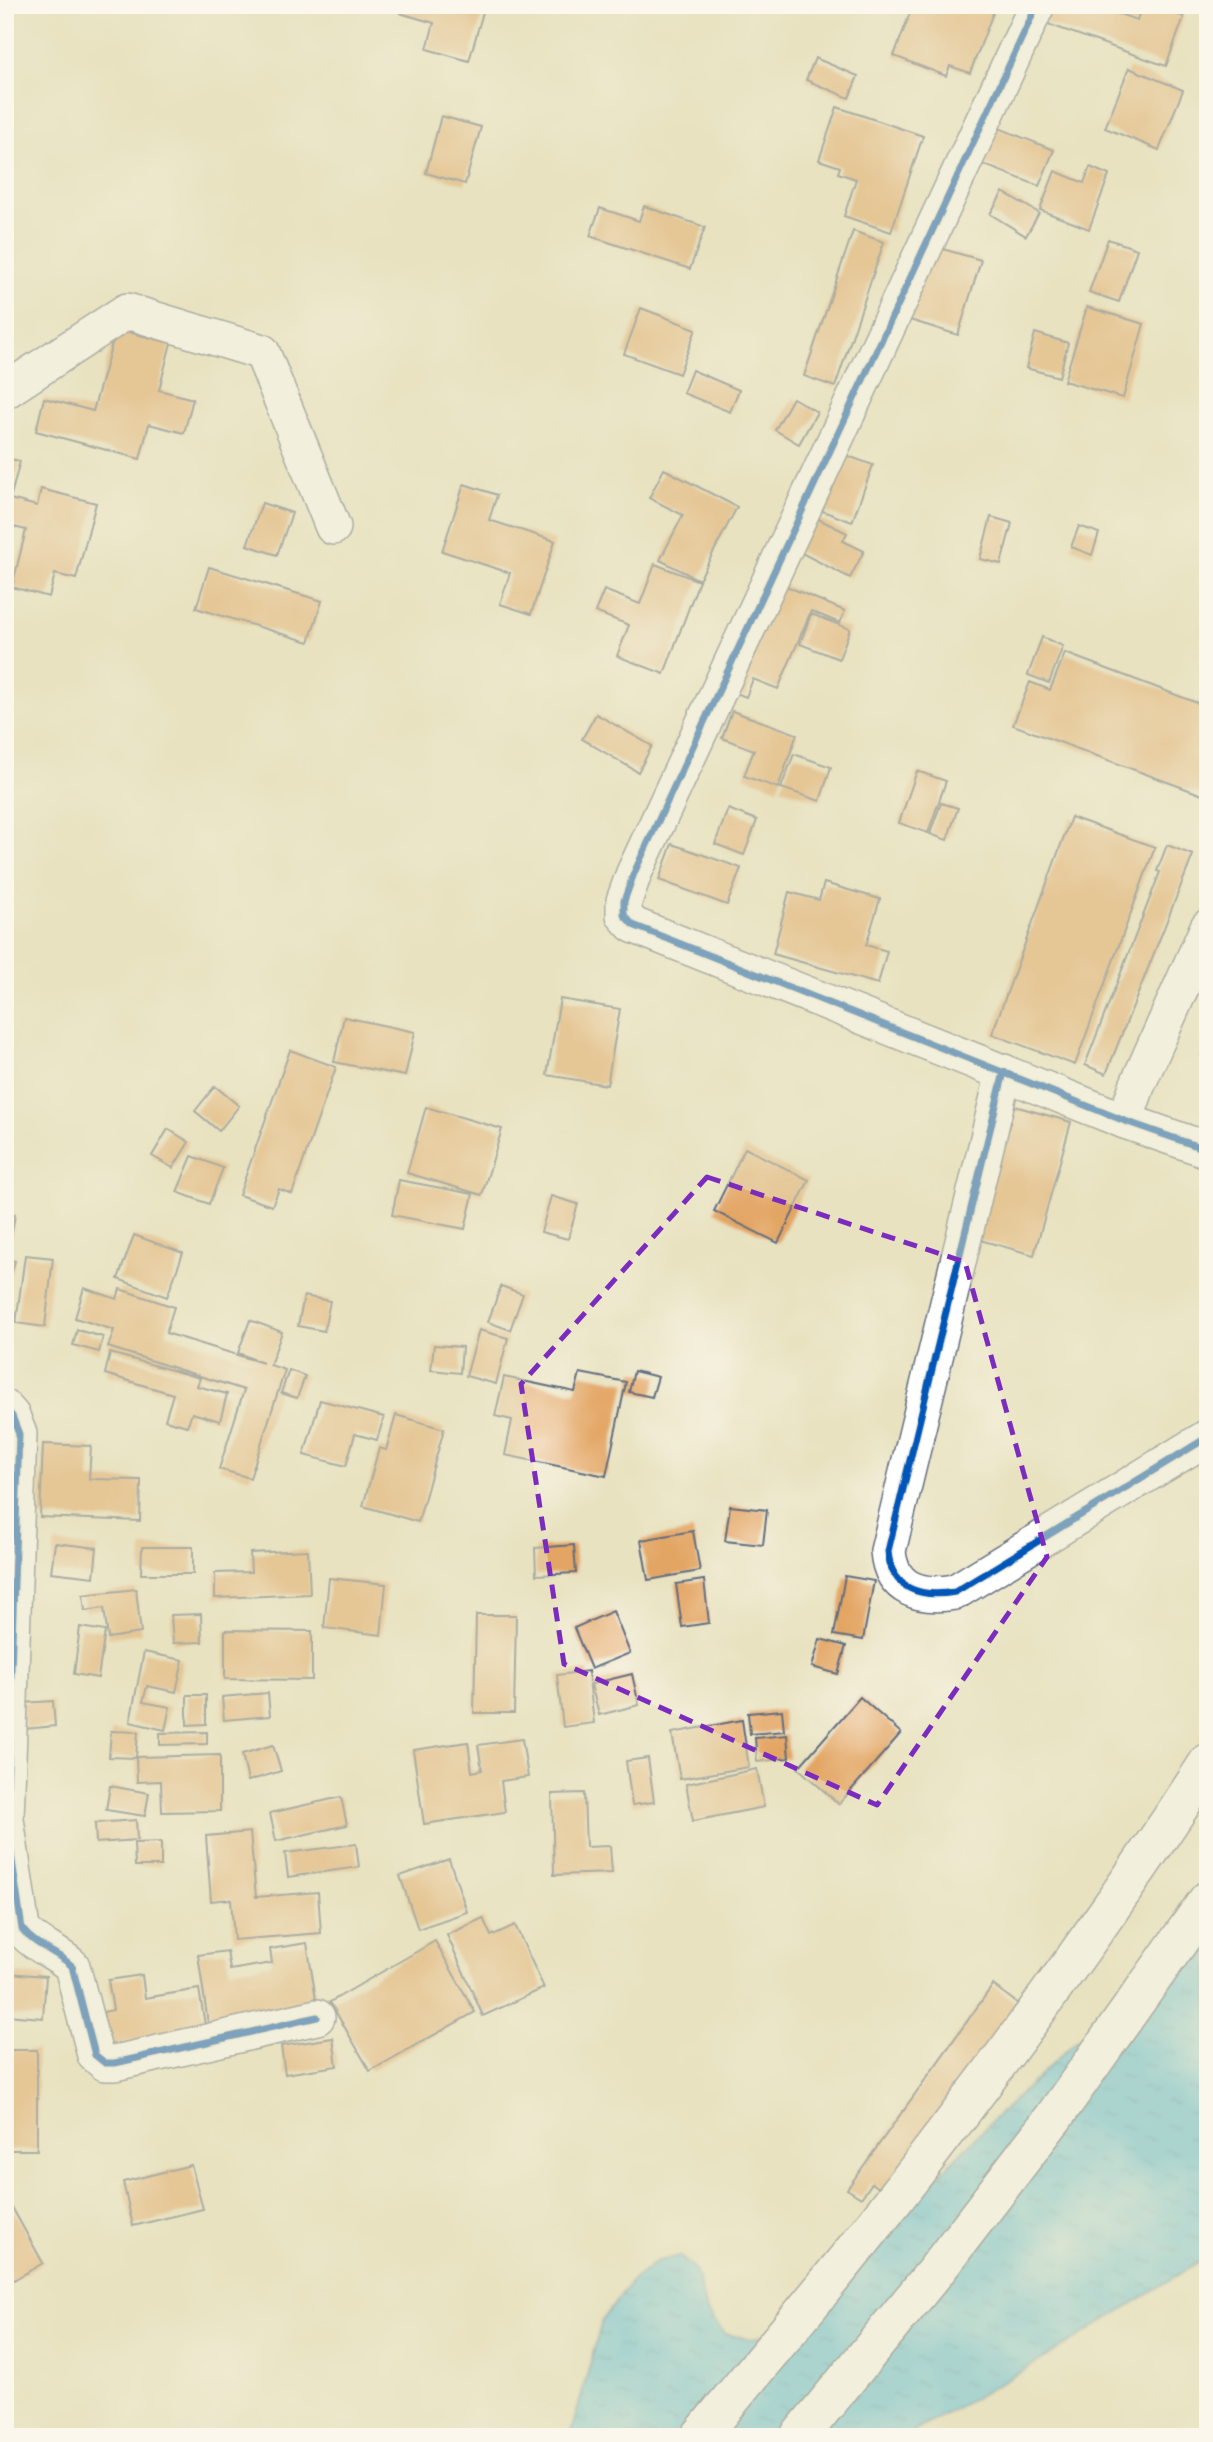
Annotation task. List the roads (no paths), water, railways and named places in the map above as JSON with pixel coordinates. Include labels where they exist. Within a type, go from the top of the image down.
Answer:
[{"type":"main road","points":[[700,2437],[877,2221],[995,2069],[1107,1912],[1208,1763]]},
{"type":"main road","points":[[799,2437],[935,2272],[1045,2128],[1208,1900]]},
{"type":"street","points":[[1037,5],[634,873],[625,901],[624,915],[633,925],[1125,1121],[1208,1150]]},
{"type":"street","points":[[5,391],[127,311],[261,352],[333,527]]},
{"type":"street","points":[[1125,1121],[1136,1086],[1208,928]]},
{"type":"street","points":[[1004,1072],[888,1551],[889,1564],[895,1576],[903,1585],[914,1591],[932,1594],[955,1592],[1208,1437]]},
{"type":"street","points":[[5,1408],[12,1416],[19,1434],[6,1819],[22,1928],[30,1940],[62,1956],[72,1966],[95,2055],[105,2063],[317,2017]]},
{"type":"water","points":[[1208,1908],[1208,2256],[1050,2355],[904,2437],[570,2437],[602,2321],[630,2283],[655,2262],[679,2256],[695,2269],[706,2310],[725,2334],[752,2339],[771,2333],[880,2235],[994,2119],[1108,2011]]}]
